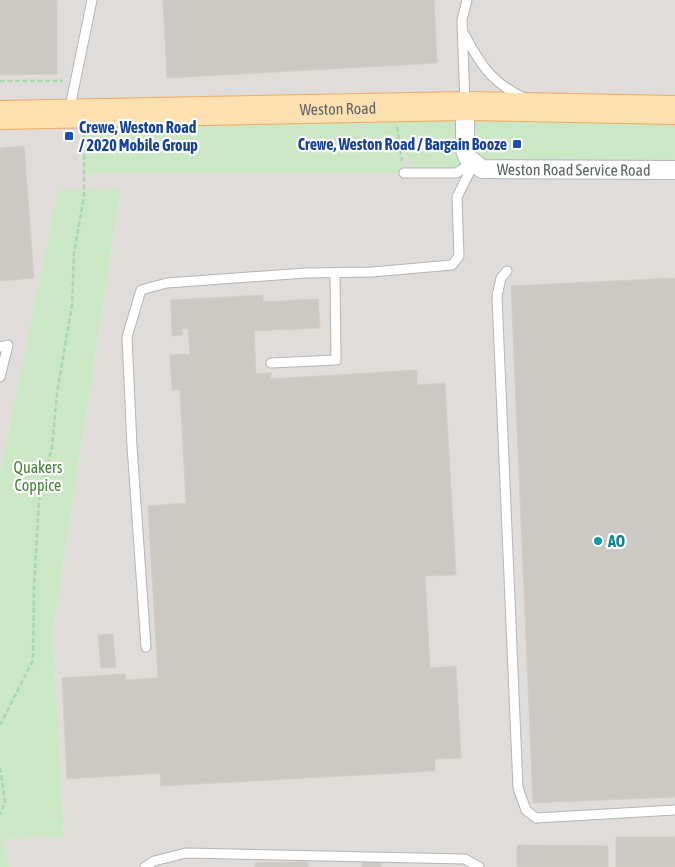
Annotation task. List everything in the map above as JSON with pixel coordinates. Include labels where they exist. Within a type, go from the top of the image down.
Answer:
[{"type":"main road","name":"Weston Road","points":[[0,115],[465,106],[675,110]]},
{"type":"street","name":"Weston Road Service Road","points":[[465,106],[465,150],[468,158],[482,169],[675,170]]},
{"type":"lane","points":[[76,114],[75,82],[92,0]]},
{"type":"lane","points":[[465,106],[462,20],[467,0]]},
{"type":"lane","points":[[462,30],[476,57],[494,80],[517,95],[543,108]]},
{"type":"lane","points":[[404,173],[456,173],[474,163]]},
{"type":"lane","points":[[146,647],[132,446],[128,337],[141,290],[167,283],[372,272],[452,264],[459,256],[457,197],[474,163]]},
{"type":"lane","points":[[507,270],[501,278],[497,296],[518,788],[526,810],[536,818],[675,810]]},
{"type":"lane","points":[[271,363],[336,360],[335,273]]},
{"type":"lane","points":[[0,347],[8,345],[0,378]]},
{"type":"lane","points":[[145,867],[154,861],[186,854],[465,859],[479,867]]},
{"type":"path","points":[[0,81],[75,82]]},
{"type":"path","points":[[0,725],[34,660],[34,587],[40,500],[52,447],[58,393],[72,306],[74,253],[84,196],[76,114]]},
{"type":"path","points":[[0,768],[4,801],[0,815]]},
{"type":"shaded area","points":[[0,0],[675,0],[675,867],[10,867],[3,839],[64,835],[53,631],[121,189],[58,191],[0,472]]},
{"type":"green space","points":[[675,110],[675,171],[412,173],[397,133],[404,173],[84,173],[84,114]]},
{"type":"green space","name":"Quakers Coppice","points":[[121,189],[53,631],[64,836],[3,839],[10,867],[0,867],[0,472],[58,190]]},
{"type":"building","points":[[0,0],[57,0],[57,74],[0,75]]},
{"type":"building","points":[[163,0],[434,0],[437,63],[167,78]]},
{"type":"building","points":[[24,146],[34,278],[0,281],[0,148]]},
{"type":"building","name":"AO","points":[[675,278],[675,797],[533,803],[511,286]]},
{"type":"building","points":[[263,295],[263,302],[318,299],[320,328],[254,331],[256,374],[271,373],[271,379],[417,370],[417,385],[445,383],[456,575],[425,576],[430,668],[456,666],[461,758],[435,759],[435,771],[161,786],[160,773],[67,779],[62,678],[125,674],[126,680],[158,678],[148,506],[186,503],[180,390],[172,390],[170,355],[190,354],[188,328],[182,329],[183,335],[172,336],[171,300]]},
{"type":"building","points":[[113,634],[116,667],[101,668],[98,635]]},
{"type":"building","points":[[616,837],[675,837],[675,867],[616,867]]},
{"type":"building","points":[[517,845],[608,846],[608,867],[517,867]]},
{"type":"building","points":[[308,862],[308,867],[255,867],[255,863]]},
{"type":"building","points":[[362,862],[381,862],[381,867],[362,867]]},
{"type":"place","name":"Crewe, Weston Road / 2020 Mobile Group","points":[[69,136]]},
{"type":"place","name":"Crewe, Weston Road / Bargain Booze","points":[[517,144]]},
{"type":"place","name":"AO","points":[[598,541]]}]
